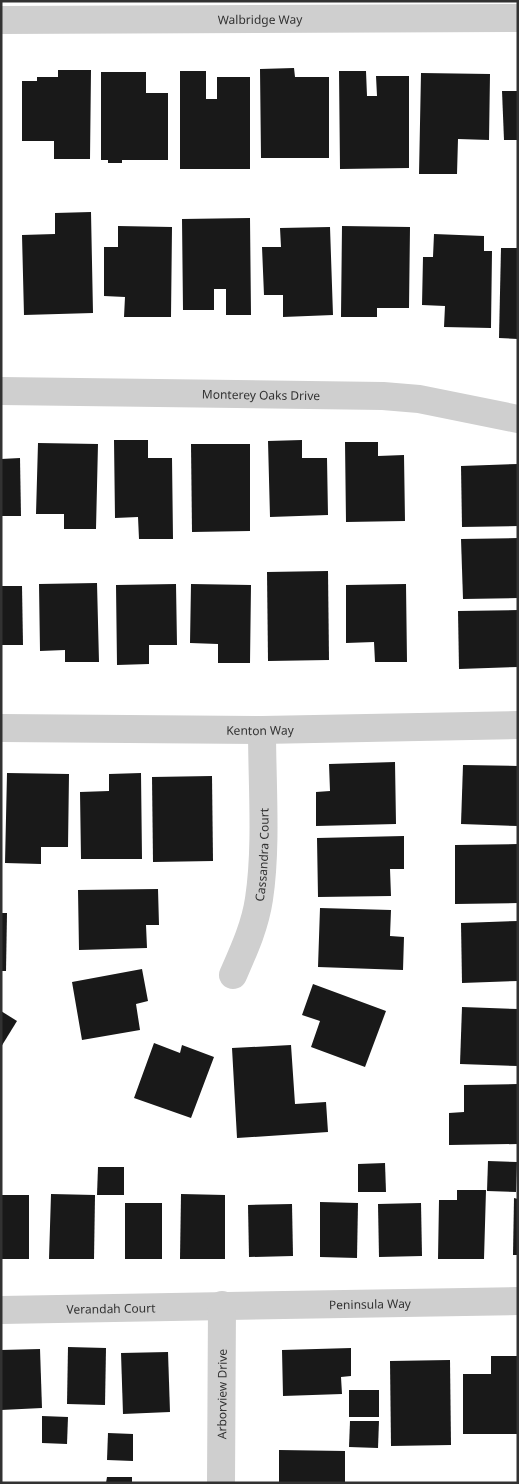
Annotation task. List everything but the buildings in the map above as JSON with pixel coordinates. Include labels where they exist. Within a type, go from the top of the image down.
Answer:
[{"type":"street","name":"Walbridge Way","points":[[1,20],[518,18]]},
{"type":"street","name":"Monterey Oaks Drive","points":[[1,391],[383,396],[419,399],[518,419]]},
{"type":"street","name":"Kenton Way","points":[[1,728],[262,730],[518,725]]},
{"type":"street","name":"Cassandra Court","points":[[233,975],[251,934],[259,899],[262,862],[262,730]]},
{"type":"street","name":"Peninsula Way","points":[[222,1305],[518,1301]]},
{"type":"street","name":"Verandah Court","points":[[1,1310],[222,1305]]},
{"type":"street","name":"Arborview Drive","points":[[221,1483],[222,1305]]}]
